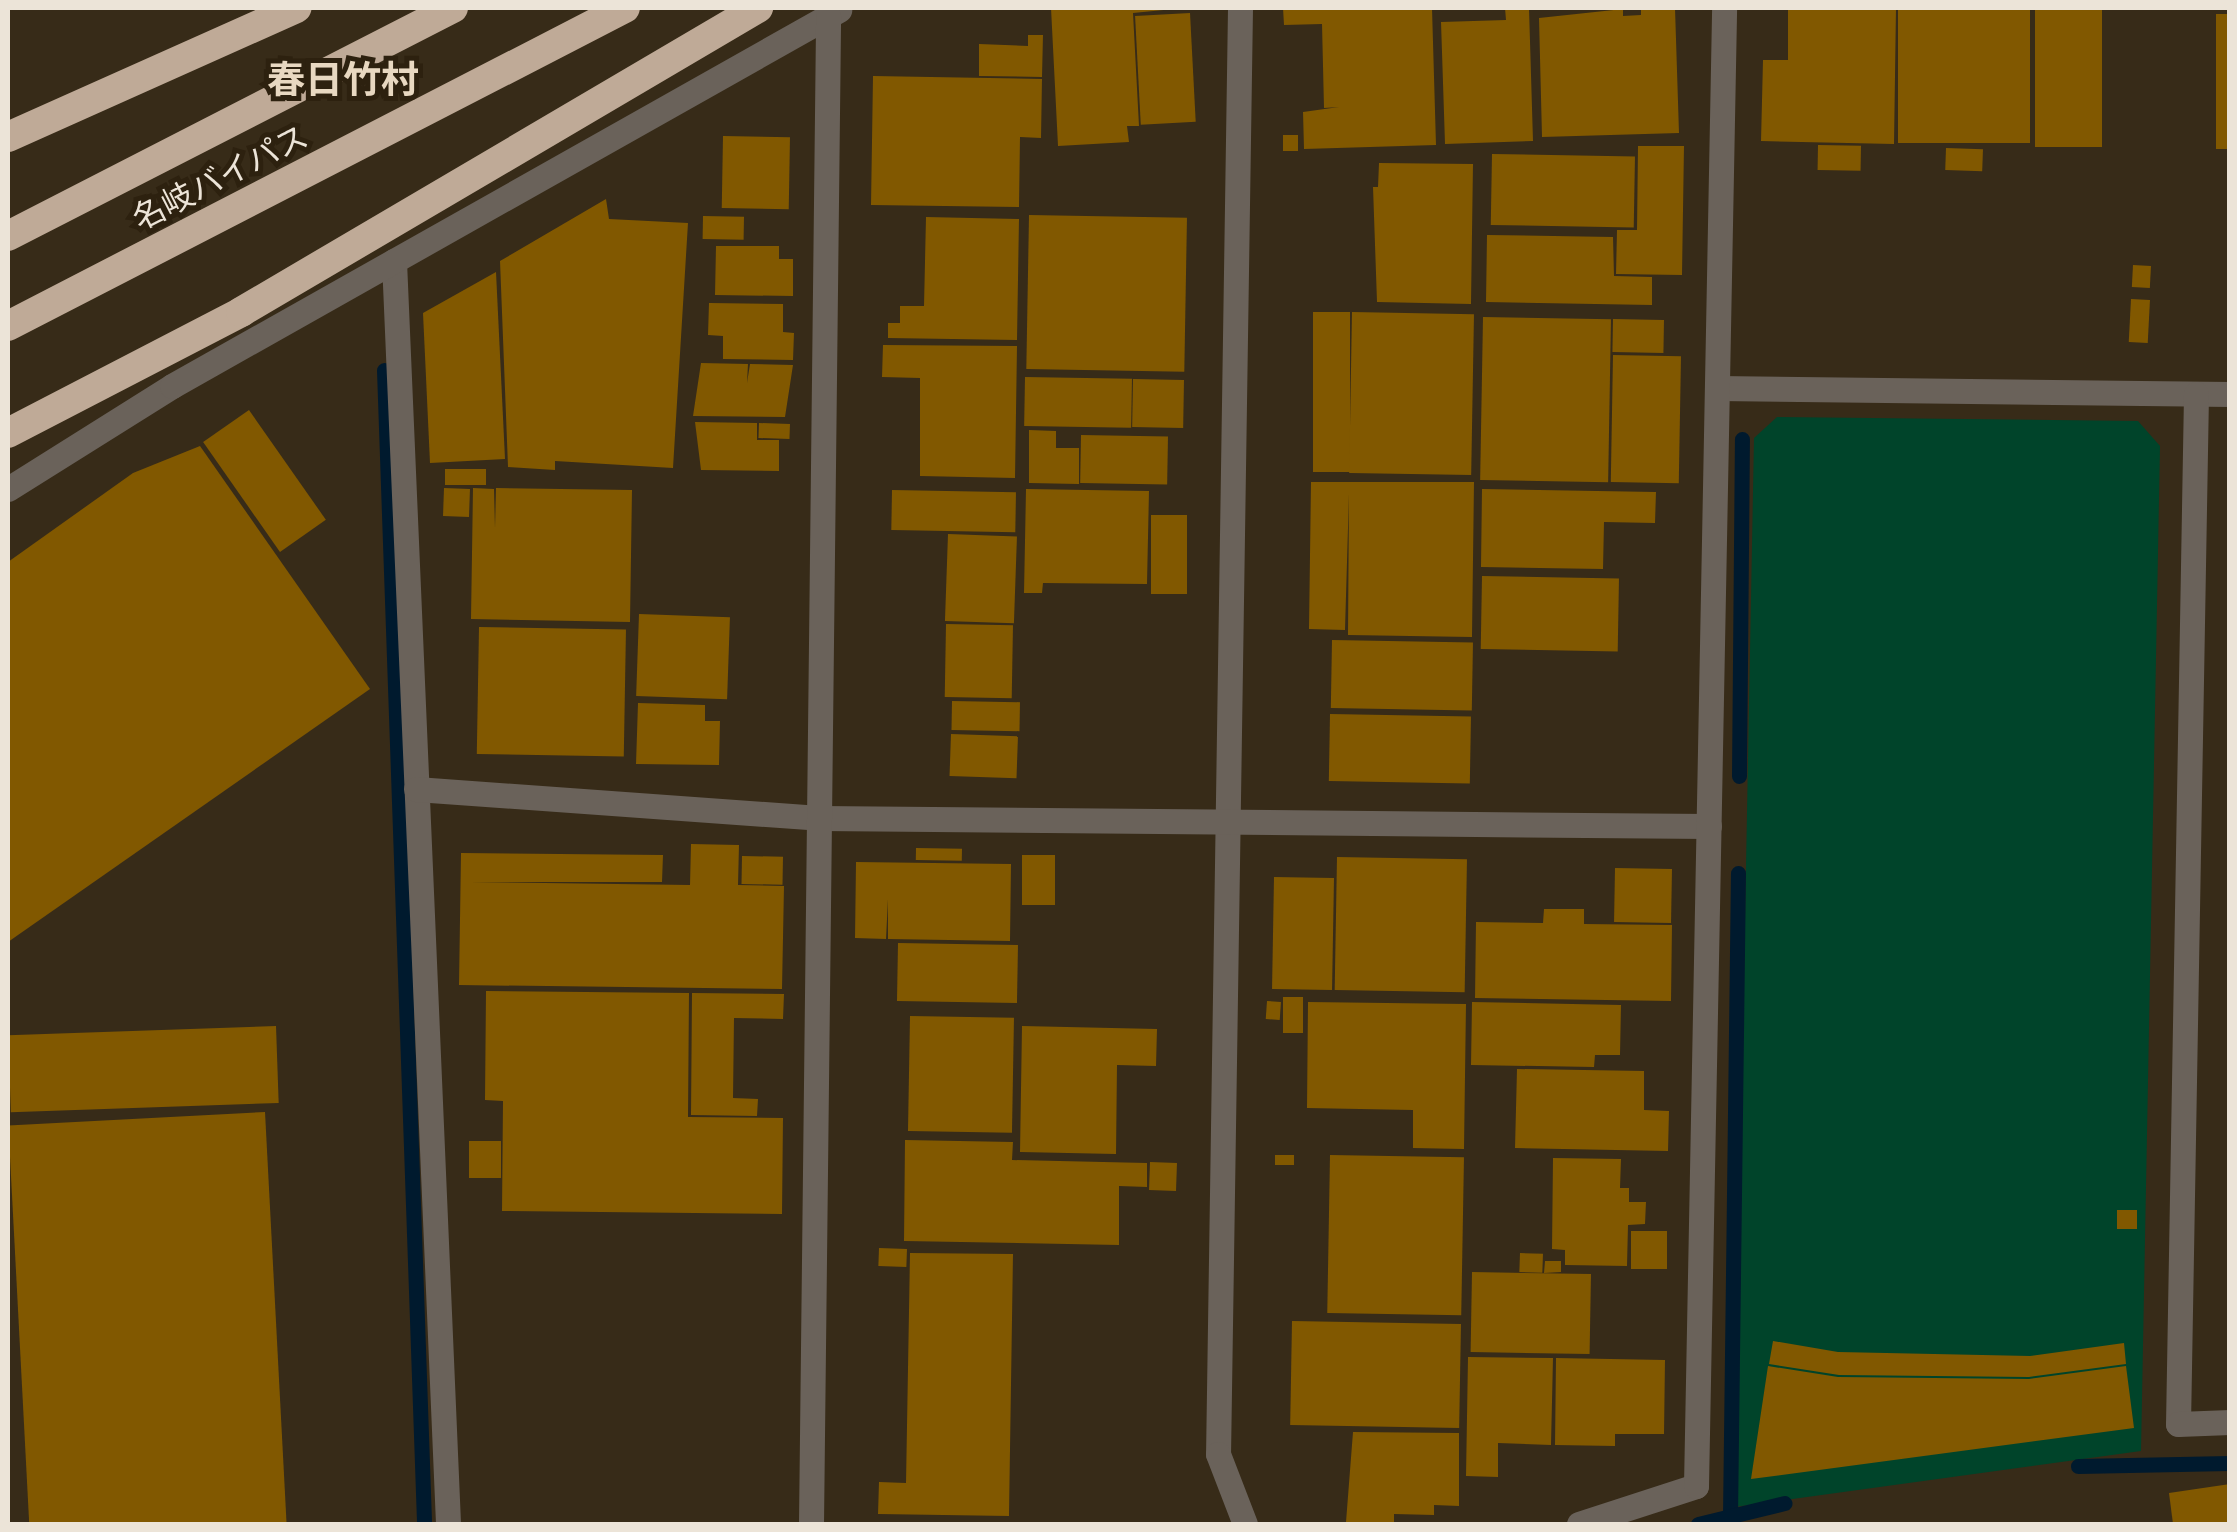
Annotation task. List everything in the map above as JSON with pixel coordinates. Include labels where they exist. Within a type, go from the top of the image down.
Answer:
[{"type":"highway","points":[[8,137],[297,8]]},
{"type":"highway","name":"名岐バイパス","points":[[8,213],[417,8]]},
{"type":"highway","points":[[8,236],[453,8]]},
{"type":"highway","points":[[11,323],[615,8]]},
{"type":"highway","name":"名岐バイパス","points":[[11,323],[625,8]]},
{"type":"highway","points":[[8,433],[240,312],[758,8]]},
{"type":"street","points":[[1240,8],[1218,1454],[1245,1524]]},
{"type":"street","points":[[1579,1524],[1696,1486],[1724,8]]},
{"type":"street","points":[[8,488],[394,262],[836,12]]},
{"type":"street","points":[[811,1524],[819,818],[836,12]]},
{"type":"street","points":[[394,262],[448,1524]]},
{"type":"street","points":[[1717,388],[2230,394]]},
{"type":"street","points":[[2196,394],[2178,1424],[2230,1422]]},
{"type":"street","points":[[416,789],[819,818],[1709,826]]},
{"type":"green space","points":[[1777,417],[2138,421],[2160,446],[2141,1451],[1734,1507],[1754,438]]},
{"type":"building","points":[[1051,8],[1184,8],[1133,13],[1139,126],[1127,126],[1129,142],[1058,146]]},
{"type":"building","points":[[1283,8],[1432,8],[1436,145],[1304,149],[1303,112],[1339,107],[1324,108],[1322,24],[1284,25]]},
{"type":"building","points":[[1505,8],[1529,8],[1533,141],[1445,144],[1441,22],[1506,20]]},
{"type":"building","points":[[1641,8],[1675,8],[1679,133],[1542,137],[1539,18],[1623,9],[1623,16],[1641,15]]},
{"type":"building","points":[[1788,8],[1896,8],[1894,144],[1761,141],[1763,60],[1788,60]]},
{"type":"building","points":[[1898,8],[2030,8],[2030,143],[1898,143]]},
{"type":"building","points":[[2035,10],[2102,10],[2102,147],[2035,147]]},
{"type":"building","points":[[1190,13],[1196,122],[1141,125],[1135,16]]},
{"type":"building","points":[[2216,14],[2230,14],[2230,149],[2216,149]]},
{"type":"building","points":[[1028,35],[1043,35],[1042,77],[979,76],[979,44],[1028,46]]},
{"type":"building","points":[[873,76],[1042,79],[1041,138],[1020,137],[1019,207],[871,205]]},
{"type":"building","points":[[1283,135],[1298,135],[1298,151],[1283,151]]},
{"type":"building","points":[[723,136],[790,137],[789,209],[722,208]]},
{"type":"building","points":[[1818,145],[1861,146],[1861,171],[1818,170]]},
{"type":"building","points":[[1638,146],[1684,146],[1682,275],[1616,274],[1617,230],[1637,230]]},
{"type":"building","points":[[1946,148],[1983,149],[1982,171],[1945,170]]},
{"type":"building","points":[[1492,154],[1635,156],[1634,227],[1491,225]]},
{"type":"building","points":[[1379,163],[1473,164],[1471,304],[1377,302],[1373,187],[1378,187]]},
{"type":"building","points":[[606,199],[609,219],[688,223],[673,468],[555,461],[555,470],[508,467],[500,261]]},
{"type":"building","points":[[1029,215],[1187,218],[1184,372],[1026,369]]},
{"type":"building","points":[[703,216],[744,217],[744,240],[703,239]]},
{"type":"building","points":[[926,217],[1019,219],[1017,340],[888,338],[888,323],[900,323],[900,306],[924,306]]},
{"type":"building","points":[[1487,235],[1613,237],[1614,276],[1652,277],[1652,305],[1486,302]]},
{"type":"building","points":[[716,246],[779,246],[779,259],[793,259],[793,296],[715,295]]},
{"type":"building","points":[[2133,265],[2151,266],[2150,288],[2132,287]]},
{"type":"building","points":[[496,272],[505,459],[430,463],[423,313]]},
{"type":"building","points":[[2131,299],[2150,300],[2148,343],[2129,342]]},
{"type":"building","points":[[709,303],[783,304],[783,332],[794,333],[793,360],[723,359],[723,336],[708,335]]},
{"type":"building","points":[[1313,312],[1350,312],[1350,472],[1313,472]]},
{"type":"building","points":[[1352,312],[1474,314],[1471,475],[1349,473]]},
{"type":"building","points":[[1483,317],[1611,319],[1608,482],[1480,480]]},
{"type":"building","points":[[1613,319],[1664,320],[1663,353],[1612,352]]},
{"type":"building","points":[[883,345],[1017,346],[1015,478],[920,476],[920,378],[882,377]]},
{"type":"building","points":[[1613,355],[1681,356],[1679,483],[1611,482]]},
{"type":"building","points":[[701,363],[748,364],[747,383],[750,364],[793,365],[785,417],[693,416]]},
{"type":"building","points":[[1025,377],[1132,379],[1131,428],[1024,426]]},
{"type":"building","points":[[1133,379],[1184,380],[1183,428],[1132,427]]},
{"type":"building","points":[[249,410],[326,520],[280,552],[203,442]]},
{"type":"building","points":[[695,422],[757,423],[757,440],[779,440],[779,471],[701,470]]},
{"type":"building","points":[[759,423],[790,424],[789,439],[758,438]]},
{"type":"building","points":[[1029,430],[1056,431],[1056,448],[1079,448],[1079,484],[1029,483]]},
{"type":"building","points":[[1081,435],[1168,437],[1167,485],[1080,483]]},
{"type":"building","points":[[200,446],[370,689],[8,942],[8,562],[133,473]]},
{"type":"building","points":[[445,469],[486,469],[486,485],[445,485]]},
{"type":"building","points":[[1311,482],[1474,482],[1472,637],[1348,635],[1349,494],[1345,630],[1309,629]]},
{"type":"building","points":[[444,488],[470,489],[469,517],[443,516]]},
{"type":"building","points":[[473,488],[494,489],[495,528],[496,488],[632,490],[630,622],[471,619]]},
{"type":"building","points":[[1026,489],[1149,491],[1147,584],[1043,583],[1042,593],[1024,593]]},
{"type":"building","points":[[1482,489],[1656,492],[1655,523],[1604,522],[1603,569],[1481,567]]},
{"type":"building","points":[[892,490],[1016,492],[1015,532],[891,530]]},
{"type":"building","points":[[1151,515],[1187,515],[1187,594],[1151,594]]},
{"type":"building","points":[[948,534],[1017,536],[1014,623],[945,621]]},
{"type":"building","points":[[1482,576],[1619,578],[1618,651],[1481,649]]},
{"type":"building","points":[[639,614],[730,617],[727,699],[636,696]]},
{"type":"building","points":[[946,624],[1013,625],[1012,698],[945,697]]},
{"type":"building","points":[[479,627],[626,630],[624,757],[477,754]]},
{"type":"building","points":[[1332,640],[1473,642],[1472,710],[1331,708]]},
{"type":"building","points":[[952,701],[1020,702],[1019,731],[951,730]]},
{"type":"building","points":[[638,703],[705,705],[705,721],[720,721],[719,765],[636,764]]},
{"type":"building","points":[[1330,714],[1471,716],[1470,783],[1329,781]]},
{"type":"building","points":[[951,734],[1018,736],[1016,778],[950,776]]},
{"type":"building","points":[[691,844],[739,845],[738,885],[784,886],[782,989],[459,985],[461,853],[663,855],[662,882],[470,882],[690,885]]},
{"type":"building","points":[[916,848],[962,849],[962,861],[916,860]]},
{"type":"building","points":[[1022,855],[1055,855],[1055,905],[1022,905]]},
{"type":"building","points":[[742,856],[783,857],[783,885],[742,884]]},
{"type":"building","points":[[1337,857],[1467,859],[1465,992],[1335,990]]},
{"type":"building","points":[[856,862],[1011,864],[1010,941],[888,939],[888,899],[886,939],[855,938]]},
{"type":"building","points":[[1615,868],[1672,869],[1671,923],[1614,922]]},
{"type":"building","points":[[1274,877],[1334,878],[1332,990],[1272,989]]},
{"type":"building","points":[[1544,909],[1584,909],[1584,924],[1672,925],[1671,1001],[1475,998],[1476,922],[1543,923]]},
{"type":"building","points":[[898,943],[1018,945],[1017,1003],[897,1001]]},
{"type":"building","points":[[486,991],[689,993],[688,1117],[783,1118],[782,1214],[502,1211],[503,1101],[485,1100]]},
{"type":"building","points":[[692,993],[784,994],[783,1019],[734,1018],[733,1098],[758,1099],[757,1116],[691,1115]]},
{"type":"building","points":[[1283,997],[1303,997],[1303,1033],[1283,1033]]},
{"type":"building","points":[[1267,1001],[1281,1002],[1280,1020],[1266,1019]]},
{"type":"building","points":[[1308,1002],[1466,1004],[1464,1149],[1413,1148],[1413,1110],[1307,1108]]},
{"type":"building","points":[[1472,1002],[1621,1005],[1620,1055],[1595,1055],[1594,1067],[1471,1065]]},
{"type":"building","points":[[910,1016],[1014,1018],[1012,1133],[908,1131]]},
{"type":"building","points":[[276,1026],[279,1103],[11,1112],[8,1035]]},
{"type":"building","points":[[1022,1026],[1157,1029],[1156,1066],[1117,1065],[1116,1154],[1020,1152]]},
{"type":"building","points":[[1517,1069],[1644,1071],[1644,1110],[1669,1111],[1668,1151],[1515,1148]]},
{"type":"building","points":[[265,1112],[287,1523],[29,1524],[8,1125]]},
{"type":"building","points":[[905,1140],[1013,1142],[1012,1160],[1147,1163],[1147,1187],[1119,1186],[1119,1245],[904,1241]]},
{"type":"building","points":[[469,1141],[501,1141],[501,1178],[469,1178]]},
{"type":"building","points":[[1275,1155],[1294,1155],[1294,1165],[1275,1165]]},
{"type":"building","points":[[1330,1155],[1464,1157],[1461,1315],[1327,1313]]},
{"type":"building","points":[[1553,1158],[1621,1159],[1620,1188],[1629,1188],[1629,1202],[1646,1202],[1645,1224],[1628,1225],[1627,1266],[1565,1265],[1565,1250],[1552,1249]]},
{"type":"building","points":[[1150,1162],[1177,1163],[1176,1191],[1149,1190]]},
{"type":"building","points":[[2117,1210],[2137,1210],[2137,1229],[2117,1229]]},
{"type":"building","points":[[1631,1231],[1667,1231],[1667,1269],[1631,1269]]},
{"type":"building","points":[[879,1248],[907,1249],[906,1267],[878,1266]]},
{"type":"building","points":[[910,1253],[1013,1254],[1009,1516],[878,1514],[879,1482],[906,1483]]},
{"type":"building","points":[[1520,1253],[1543,1254],[1542,1273],[1519,1272]]},
{"type":"building","points":[[1545,1261],[1561,1261],[1561,1272],[1544,1273]]},
{"type":"building","points":[[1472,1272],[1591,1274],[1590,1354],[1471,1352]]},
{"type":"building","points":[[1292,1321],[1461,1324],[1459,1428],[1290,1425]]},
{"type":"building","points":[[1773,1341],[1838,1352],[2030,1356],[2124,1343],[2126,1364],[2029,1377],[1839,1375],[1769,1364]]},
{"type":"building","points":[[1468,1357],[1553,1358],[1551,1445],[1498,1443],[1498,1477],[1466,1476]]},
{"type":"building","points":[[1556,1358],[1665,1360],[1664,1434],[1615,1434],[1615,1446],[1555,1445]]},
{"type":"building","points":[[1768,1366],[1838,1377],[2029,1379],[2126,1366],[2134,1428],[1751,1479]]},
{"type":"building","points":[[1353,1432],[1459,1433],[1459,1506],[1434,1505],[1434,1515],[1394,1514],[1394,1523],[1346,1522]]},
{"type":"building","points":[[2230,1484],[2230,1524],[2173,1524],[2169,1493]]},
{"type":"waterway","points":[[384,370],[424,1524]]},
{"type":"waterway","points":[[1739,776],[1742,439]]},
{"type":"waterway","points":[[1730,1517],[1738,873]]},
{"type":"waterway","points":[[2078,1466],[2230,1463]]},
{"type":"waterway","points":[[1698,1524],[1785,1503]]},
{"type":"district","name":"春日竹村","points":[[343,79]]}]
